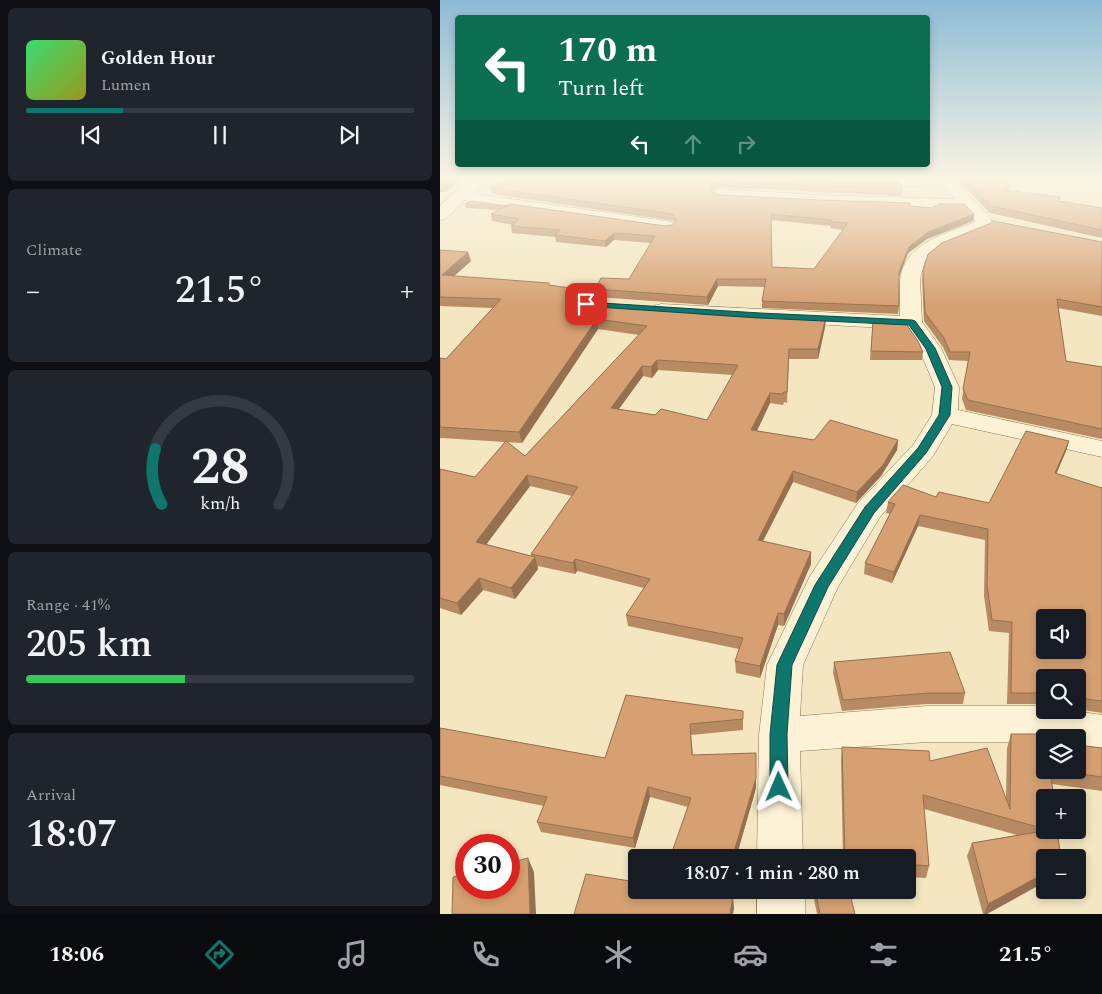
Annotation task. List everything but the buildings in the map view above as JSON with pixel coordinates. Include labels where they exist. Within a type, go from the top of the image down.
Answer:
[{"type":"street","points":[[636,222],[666,226]]},
{"type":"street","points":[[780,849],[779,734],[785,665],[822,585],[869,510],[922,450],[945,415],[947,387],[930,348],[912,322],[910,279],[916,259],[934,245],[983,224],[983,222]]},
{"type":"street","points":[[996,222],[1002,223]]},
{"type":"street","points":[[640,308],[912,322]]},
{"type":"street","points":[[945,415],[1102,449]]},
{"type":"street","points":[[779,734],[927,724],[1047,724],[1102,733]]},
{"type":"street","points":[[780,899],[781,914]]},
{"type":"route","points":[[586,304],[760,316],[912,322],[930,348],[947,387],[945,415],[922,450],[869,510],[822,585],[785,665],[779,734],[779,787]]}]
